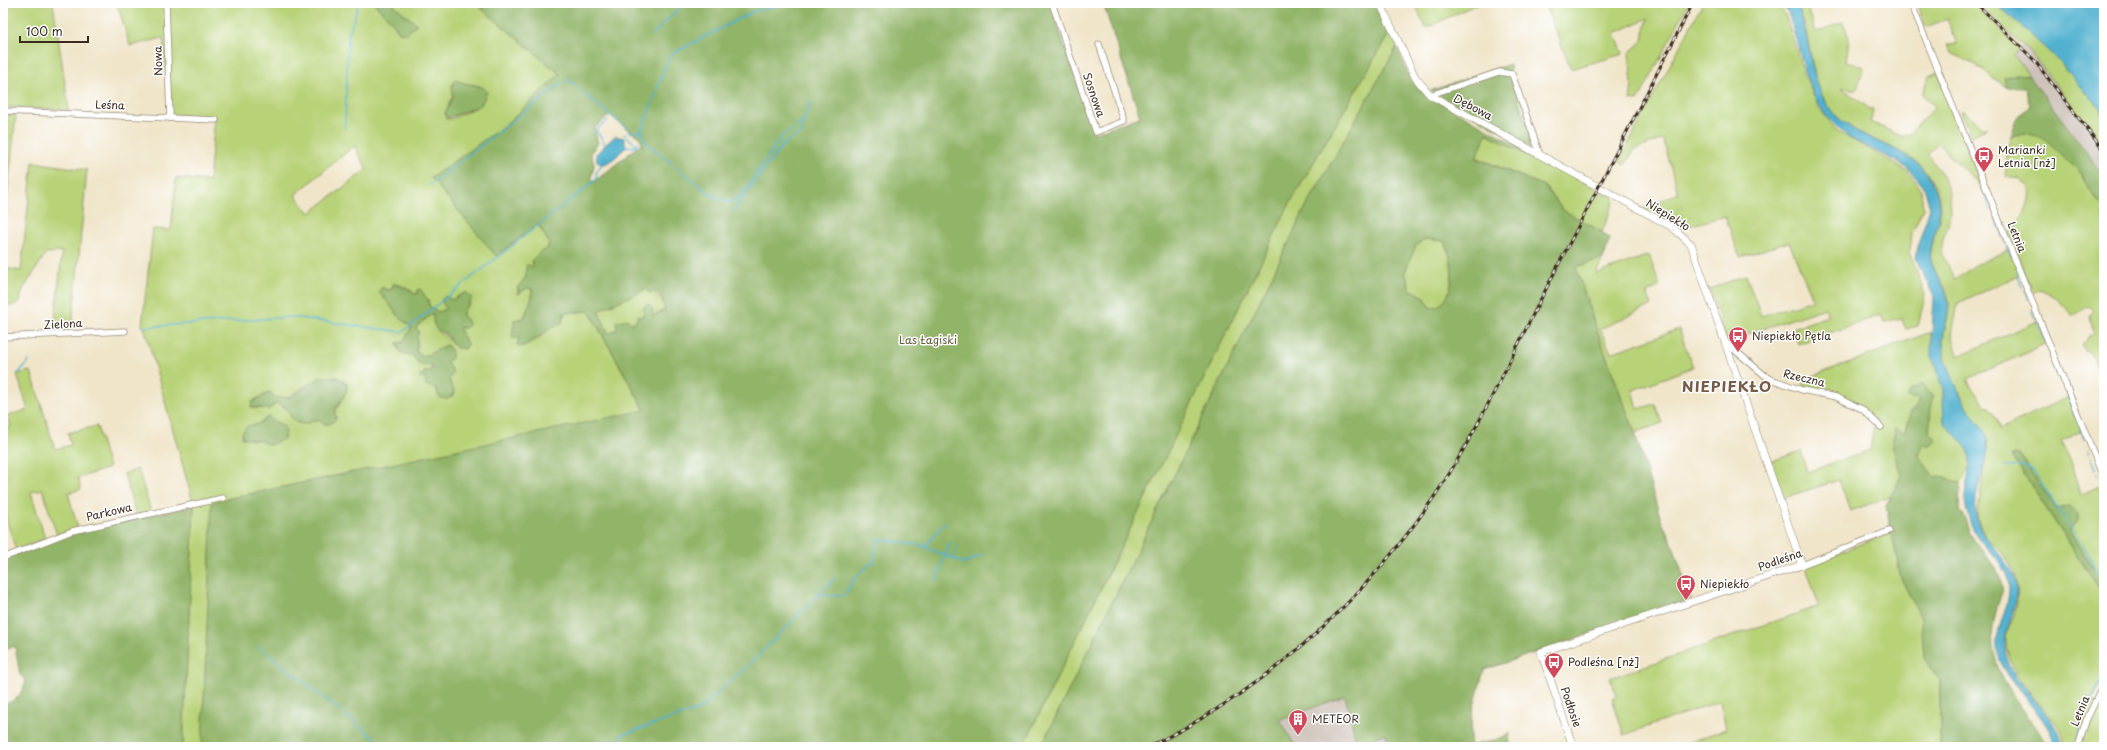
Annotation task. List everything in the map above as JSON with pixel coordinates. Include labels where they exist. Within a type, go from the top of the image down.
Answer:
[{"type":"street","name":"Nowa","points":[[166,3],[170,118]]},
{"type":"street","name":"Sosnowa","points":[[1052,3],[1096,132],[1124,121],[1099,44]]},
{"type":"street","name":"Dębowa","points":[[1380,3],[1415,77],[1430,95],[1629,204]]},
{"type":"street","name":"Letnia","points":[[1912,3],[2104,479]]},
{"type":"street","points":[[1430,95],[1499,72],[1512,74],[1540,156]]},
{"type":"street","name":"Leśna","points":[[3,111],[216,120]]},
{"type":"street","name":"Niepiekło","points":[[1629,204],[1672,227],[1691,244],[1802,565]]},
{"type":"street","name":"Zielona","points":[[3,337],[125,331]]},
{"type":"street","name":"Rzeczna","points":[[1725,342],[1768,378],[1781,384],[1802,390],[1836,397],[1862,410],[1882,427]]},
{"type":"street","name":"Parkowa","points":[[3,558],[72,531],[223,498]]},
{"type":"street","name":"Podleśna","points":[[1541,652],[1802,565],[1889,531]]},
{"type":"street","name":"Podłosie","points":[[1541,652],[1573,747]]},
{"type":"street","name":"Letnia","points":[[2078,747],[2087,717],[2104,683]]},
{"type":"shaded area","points":[[2023,44],[2050,76],[2104,147],[2104,176],[2013,55]]},
{"type":"shaded area","points":[[1346,696],[1357,744],[1386,734],[1393,747],[1296,747],[1280,720]]},
{"type":"green space","points":[[3,3],[53,3],[69,110],[3,107]]},
{"type":"green space","points":[[117,3],[374,3],[394,24],[399,32],[417,24],[391,3],[475,3],[560,74],[508,123],[538,224],[549,243],[543,255],[527,270],[526,277],[518,287],[518,294],[527,288],[532,289],[532,297],[524,318],[514,320],[519,340],[523,346],[539,338],[554,325],[562,323],[564,313],[589,311],[645,411],[213,502],[202,747],[183,747],[194,506],[145,330],[142,326],[153,229],[171,230],[176,178],[209,181],[215,118],[170,114],[163,38],[130,46]],"holes":[[[454,81],[480,86],[477,107],[449,120],[449,102],[453,97]],[[354,146],[367,169],[310,213],[295,195]],[[395,284],[407,288],[415,294],[428,300],[429,306],[438,312],[445,311],[445,304],[462,294],[471,302],[463,311],[463,317],[467,319],[465,328],[459,328],[467,344],[466,348],[452,344],[438,332],[433,313],[416,327],[418,334],[416,337],[418,345],[416,351],[418,354],[425,356],[447,345],[452,351],[446,362],[451,371],[449,380],[454,391],[453,395],[447,399],[438,395],[436,388],[425,380],[424,372],[431,370],[432,365],[420,365],[412,355],[401,353],[397,345],[407,338],[412,327],[401,319],[382,287],[387,290],[391,290]],[[336,377],[345,381],[347,386],[341,402],[335,411],[336,419],[322,422],[318,419],[305,424],[293,419],[286,408],[277,403],[269,409],[253,408],[254,400],[270,392],[275,397],[280,399],[285,398],[306,385],[320,380]]]},
{"type":"green space","points":[[374,3],[391,3],[417,24],[407,34],[399,32],[394,24]]},
{"type":"green space","name":"Las Łagiski","points":[[475,3],[1050,3],[1094,133],[1140,117],[1103,3],[1377,3],[1390,32],[1290,203],[1023,747],[202,747],[212,502],[645,410],[589,311],[564,313],[562,323],[519,347],[517,344],[519,338],[512,338],[514,320],[524,318],[532,297],[532,289],[527,288],[518,294],[518,287],[526,277],[526,266],[528,264],[531,267],[533,266],[532,260],[540,252],[547,249],[549,243],[538,224],[496,256],[431,178],[508,123],[560,74]],"holes":[[[610,115],[640,138],[643,146],[640,145],[594,182],[591,178],[594,165],[591,153],[598,143],[594,128]],[[646,289],[649,293],[657,292],[662,298],[665,310],[653,316],[652,308],[648,304],[644,307],[643,317],[638,316],[636,321],[632,324],[627,319],[616,322],[617,329],[609,334],[598,311]]]},
{"type":"green space","points":[[1414,3],[1479,3],[1426,28]]},
{"type":"green space","points":[[1544,3],[1689,3],[1638,101],[1630,100],[1632,85],[1629,53],[1642,41],[1648,18],[1615,33],[1623,54],[1571,69]]},
{"type":"green space","points":[[1703,3],[1776,3],[1785,14],[1804,74],[1819,108],[1838,132],[1908,171],[1921,189],[1923,209],[1912,232],[1910,252],[1925,295],[1918,326],[1906,329],[1901,318],[1884,322],[1881,315],[1798,344],[1793,328],[1828,316],[1825,308],[1726,341],[1710,289],[1746,275],[1761,316],[1813,300],[1789,242],[1740,257],[1725,216],[1678,229],[1643,209],[1678,193],[1663,139],[1634,150],[1625,165],[1619,161]]},
{"type":"green space","points":[[1796,3],[1805,3],[1816,32],[1843,22],[1849,38],[1846,62],[1864,67],[1857,90],[1841,87],[1870,109],[1873,109],[1871,122],[1903,137],[1906,133],[1908,135],[1935,107],[1922,94],[1929,76],[1938,72],[1975,166],[1974,168],[1984,187],[1982,187],[1938,144],[1928,154],[1942,175],[1948,188],[1951,213],[1943,239],[1942,251],[1945,259],[1955,280],[1975,265],[2009,250],[2019,275],[1958,303],[1952,334],[1958,356],[2038,321],[2047,344],[1967,379],[1986,407],[1994,413],[2000,429],[2068,397],[2082,431],[2061,442],[2072,466],[2080,495],[2104,484],[2104,585],[2069,531],[2078,521],[2065,506],[2056,508],[2019,454],[2011,455],[2104,596],[2102,673],[2104,678],[2093,700],[2089,697],[2088,698],[2091,702],[2092,700],[2099,703],[2104,693],[2104,747],[2066,747],[2062,734],[2057,725],[2025,686],[2012,664],[2008,652],[2006,636],[2016,606],[2017,583],[2015,573],[2009,561],[1984,533],[1977,516],[1988,440],[1984,430],[1969,410],[1960,394],[1952,377],[1944,351],[1943,338],[1949,301],[1948,295],[1933,266],[1930,254],[1940,212],[1939,201],[1934,183],[1924,170],[1913,160],[1857,131],[1832,111],[1818,86],[1806,30]]},
{"type":"green space","points":[[1916,3],[1973,3],[2020,47],[2014,55],[2029,76],[2013,75],[2004,78],[2006,87],[1971,62],[1951,53],[1947,44],[1957,44],[1947,19],[1926,27]]},
{"type":"green space","points":[[1977,3],[2104,3],[2104,147],[2031,53]]},
{"type":"green space","points":[[1390,32],[1397,47],[1305,209],[1041,747],[1023,747],[1290,203]]},
{"type":"green space","points":[[1397,47],[1409,76],[1423,93],[1542,159],[1542,164],[1487,133],[1476,158],[1544,186],[1563,210],[1602,232],[1610,239],[1603,258],[1576,267],[1594,323],[1635,433],[1661,520],[1671,540],[1691,599],[1484,670],[1472,713],[1470,746],[1503,738],[1509,733],[1510,744],[1507,747],[1393,747],[1385,734],[1357,745],[1345,696],[1280,720],[1296,747],[1041,747],[1305,209]],"holes":[[[1426,239],[1444,241],[1450,255],[1452,273],[1450,290],[1442,303],[1438,306],[1430,308],[1425,298],[1410,289],[1405,272],[1416,245]]]},
{"type":"green space","points":[[1510,64],[1511,76],[1536,151],[1430,91]]},
{"type":"green space","points":[[2013,75],[2029,76],[2104,176],[2104,207],[2096,198],[2077,169],[2048,142],[2042,138],[2029,134],[2011,136],[2018,116],[2030,106],[2025,88],[2006,87],[2004,78]]},
{"type":"green space","points":[[455,79],[462,83],[480,86],[487,92],[481,105],[446,119],[445,113],[453,97],[452,85]]},
{"type":"green space","points":[[1962,110],[1984,128],[1986,126],[1987,127],[1971,137],[1961,112]]},
{"type":"green space","points":[[3,114],[16,115],[3,236]]},
{"type":"green space","points":[[1486,133],[1542,163],[1542,159],[1615,199],[1602,232],[1563,210],[1544,186],[1476,157]]},
{"type":"green space","points":[[2024,133],[2037,135],[2051,143],[2077,169],[2098,202],[2104,207],[2104,235],[2102,241],[2104,245],[2104,384],[2093,356],[2081,346],[2093,333],[2090,316],[2094,310],[2089,306],[2072,316],[2062,304],[2050,294],[2040,289],[2033,293],[2009,232],[2018,223],[2028,204],[2028,185],[2020,179],[2005,177],[2008,144],[2011,136]]},
{"type":"green space","points":[[33,162],[87,170],[72,329],[54,331],[62,252],[46,253],[22,291],[20,302],[11,306],[3,305],[3,268],[21,271]]},
{"type":"green space","points":[[1426,239],[1444,241],[1451,264],[1452,273],[1446,298],[1442,304],[1430,308],[1425,298],[1410,289],[1405,272],[1416,245]]},
{"type":"green space","points":[[1649,255],[1660,286],[1647,293],[1652,305],[1600,329],[1611,353],[1679,329],[1693,367],[1633,390],[1638,409],[1655,404],[1662,423],[1635,433],[1594,323],[1576,267],[1603,258],[1596,274]]},
{"type":"green space","points":[[393,284],[407,288],[415,294],[417,294],[417,290],[420,289],[428,300],[429,306],[438,312],[446,309],[441,300],[445,296],[452,300],[466,292],[472,298],[462,313],[469,325],[467,327],[459,328],[467,344],[465,349],[456,348],[447,336],[436,329],[433,322],[433,313],[416,327],[419,332],[416,351],[418,354],[425,356],[447,345],[452,351],[452,358],[446,362],[453,371],[449,380],[454,391],[453,395],[447,399],[440,398],[436,388],[426,385],[425,380],[419,376],[433,369],[432,365],[420,365],[412,355],[401,353],[397,343],[403,342],[412,327],[401,319],[379,292],[382,287],[387,290],[391,290]]},
{"type":"green space","points":[[646,289],[658,296],[665,309],[653,316],[644,313],[643,317],[635,322],[609,334],[597,311]]},
{"type":"green space","points":[[1931,332],[1931,352],[1943,390],[1943,410],[1969,451],[1969,468],[1960,483],[1939,476],[1934,477],[1918,455],[1922,446],[1932,444],[1929,433],[1932,395],[1919,399],[1915,411],[1912,409],[1904,433],[1896,428],[1892,444],[1901,476],[1893,496],[1850,511],[1839,480],[1781,499],[1769,462],[1801,451],[1807,472],[1870,450],[1875,419],[1842,397],[1804,387],[1802,380]]},
{"type":"green space","points":[[31,371],[55,449],[71,445],[68,433],[97,426],[109,468],[78,478],[81,489],[68,493],[78,528],[57,535],[42,489],[31,492],[45,539],[16,550],[3,509],[3,443],[5,442],[3,429],[11,427],[8,415],[28,410],[17,374]]},
{"type":"green space","points":[[321,377],[336,377],[347,384],[345,395],[335,411],[336,419],[330,424],[324,424],[318,419],[305,424],[297,423],[291,417],[286,408],[277,403],[269,409],[251,407],[252,402],[270,392],[276,398],[291,397]]},
{"type":"green space","points":[[1922,384],[1932,395],[1929,433],[1936,439],[1932,444],[1922,446],[1918,455],[1934,477],[1939,476],[1960,483],[1959,511],[1965,519],[1969,532],[1998,573],[2002,587],[1992,632],[1994,653],[2000,673],[2012,695],[2042,736],[2048,747],[1940,747],[1940,680],[1924,657],[1921,618],[1901,578],[1886,506],[1901,476],[1892,444],[1896,428],[1904,433],[1912,409],[1915,411],[1919,399],[1907,397],[1909,391]]},
{"type":"green space","points":[[268,417],[283,426],[286,431],[284,439],[270,445],[260,441],[242,438],[242,433],[247,426],[258,424]]},
{"type":"green space","points":[[2019,454],[2056,508],[2070,507],[2078,515],[2078,521],[2069,531],[2104,585],[2104,596],[2011,455]]},
{"type":"green space","points":[[138,469],[151,511],[136,515],[124,474]]},
{"type":"green space","points":[[194,506],[183,747],[3,747],[3,704],[12,701],[18,696],[26,681],[20,675],[15,646],[3,651],[3,622],[8,620],[3,606],[3,559],[71,533]]},
{"type":"green space","points":[[1892,532],[1901,578],[1922,618],[1924,657],[1940,680],[1940,747],[1675,747],[1726,729],[1720,701],[1624,735],[1612,698],[1617,696],[1610,678],[1819,606],[1806,567],[1816,561]]},
{"type":"water","points":[[1782,3],[1796,3],[1799,9],[1818,87],[1831,110],[1843,122],[1857,131],[1902,153],[1915,162],[1927,173],[1935,188],[1939,204],[1939,214],[1938,225],[1931,245],[1930,254],[1933,267],[1947,296],[1948,302],[1948,314],[1943,339],[1944,352],[1957,388],[1967,407],[1984,431],[1987,440],[1986,458],[1976,497],[1976,515],[1984,534],[2008,565],[2016,584],[2017,595],[2015,605],[2006,634],[2006,654],[2010,666],[2016,676],[2054,725],[2064,747],[2055,747],[2047,726],[2004,669],[1999,658],[1997,649],[1998,632],[2007,605],[2009,587],[2004,570],[1975,533],[1968,514],[1965,492],[1970,467],[1970,455],[1966,446],[1944,423],[1943,390],[1931,352],[1934,297],[1916,259],[1918,245],[1930,208],[1924,187],[1907,167],[1848,137],[1827,117],[1817,102],[1808,81],[1788,12]]},
{"type":"water","points":[[1996,3],[2104,3],[2104,114],[2060,62]]},
{"type":"water","points":[[615,136],[624,138],[626,147],[611,161],[601,164],[597,161],[596,154]]},
{"type":"waterway","points":[[345,128],[348,36],[359,3]]},
{"type":"waterway","points":[[652,35],[684,3]]},
{"type":"waterway","points":[[640,135],[670,55],[752,12],[790,3]]},
{"type":"waterway","points":[[567,79],[579,89]]},
{"type":"waterway","points":[[430,185],[563,82]]},
{"type":"waterway","points":[[582,92],[632,133],[642,130],[645,142],[711,195],[729,203],[738,198],[745,190],[781,137],[804,121]]},
{"type":"waterway","points":[[733,212],[781,147],[786,142],[802,133],[802,127],[811,101]]},
{"type":"waterway","points":[[605,144],[596,130],[608,120]]},
{"type":"waterway","points":[[624,134],[636,145]]},
{"type":"waterway","points":[[625,146],[635,147],[638,142]]},
{"type":"waterway","points":[[405,330],[597,179],[596,173],[602,164]]},
{"type":"waterway","points":[[1980,180],[1992,211]]},
{"type":"waterway","points":[[1995,217],[2005,243]]},
{"type":"waterway","points":[[2007,247],[2011,257]]},
{"type":"waterway","points":[[2016,269],[2018,274]]},
{"type":"waterway","points":[[2018,276],[2023,287]]},
{"type":"waterway","points":[[2025,292],[2028,299]]},
{"type":"waterway","points":[[2033,311],[2036,320]]},
{"type":"waterway","points":[[143,327],[292,317],[402,332],[404,331]]},
{"type":"waterway","points":[[2039,326],[2041,332]]},
{"type":"waterway","points":[[2042,335],[2046,344]]},
{"type":"waterway","points":[[2050,354],[2056,370]]},
{"type":"waterway","points":[[18,374],[29,361]]},
{"type":"waterway","points":[[2058,374],[2060,378]]},
{"type":"waterway","points":[[2067,397],[2079,425]]},
{"type":"waterway","points":[[2082,434],[2084,439]]},
{"type":"waterway","points":[[2089,450],[2090,454]]},
{"type":"waterway","points":[[2091,456],[2096,469]]},
{"type":"waterway","points":[[2004,467],[2025,466],[2034,471],[2104,580]]},
{"type":"waterway","points":[[2100,482],[2104,491]]},
{"type":"waterway","points":[[925,547],[945,522]]},
{"type":"waterway","points":[[818,595],[844,596],[857,575],[874,562],[878,539],[919,545],[964,563],[982,555]]},
{"type":"waterway","points":[[936,581],[950,542]]},
{"type":"waterway","points":[[952,558],[958,545]]},
{"type":"waterway","points":[[615,747],[622,735],[700,709],[756,658],[835,578]]},
{"type":"waterway","points":[[258,646],[386,747]]},
{"type":"waterway","points":[[2092,698],[2104,675]]},
{"type":"waterway","points":[[2075,747],[2080,725],[2090,703]]},
{"type":"railway","points":[[1148,747],[1194,723],[1237,696],[1318,632],[1354,596],[1389,557],[1420,517],[1449,474],[1475,429],[1693,3]]},
{"type":"railway","points":[[1976,3],[2034,60],[2104,151]]},
{"type":"place","name":"Marianki Letnia [nż]","points":[[1984,173]]},
{"type":"place","name":"Niepiekło Pętla","points":[[1738,353]]},
{"type":"place","name":"Niepiekło","points":[[1686,601]]},
{"type":"place","name":"Podleśna [nż]","points":[[1554,679]]},
{"type":"place","name":"METEOR","points":[[1298,736]]},
{"type":"district","name":"NIEPIEKŁO","points":[[1727,387]]}]
